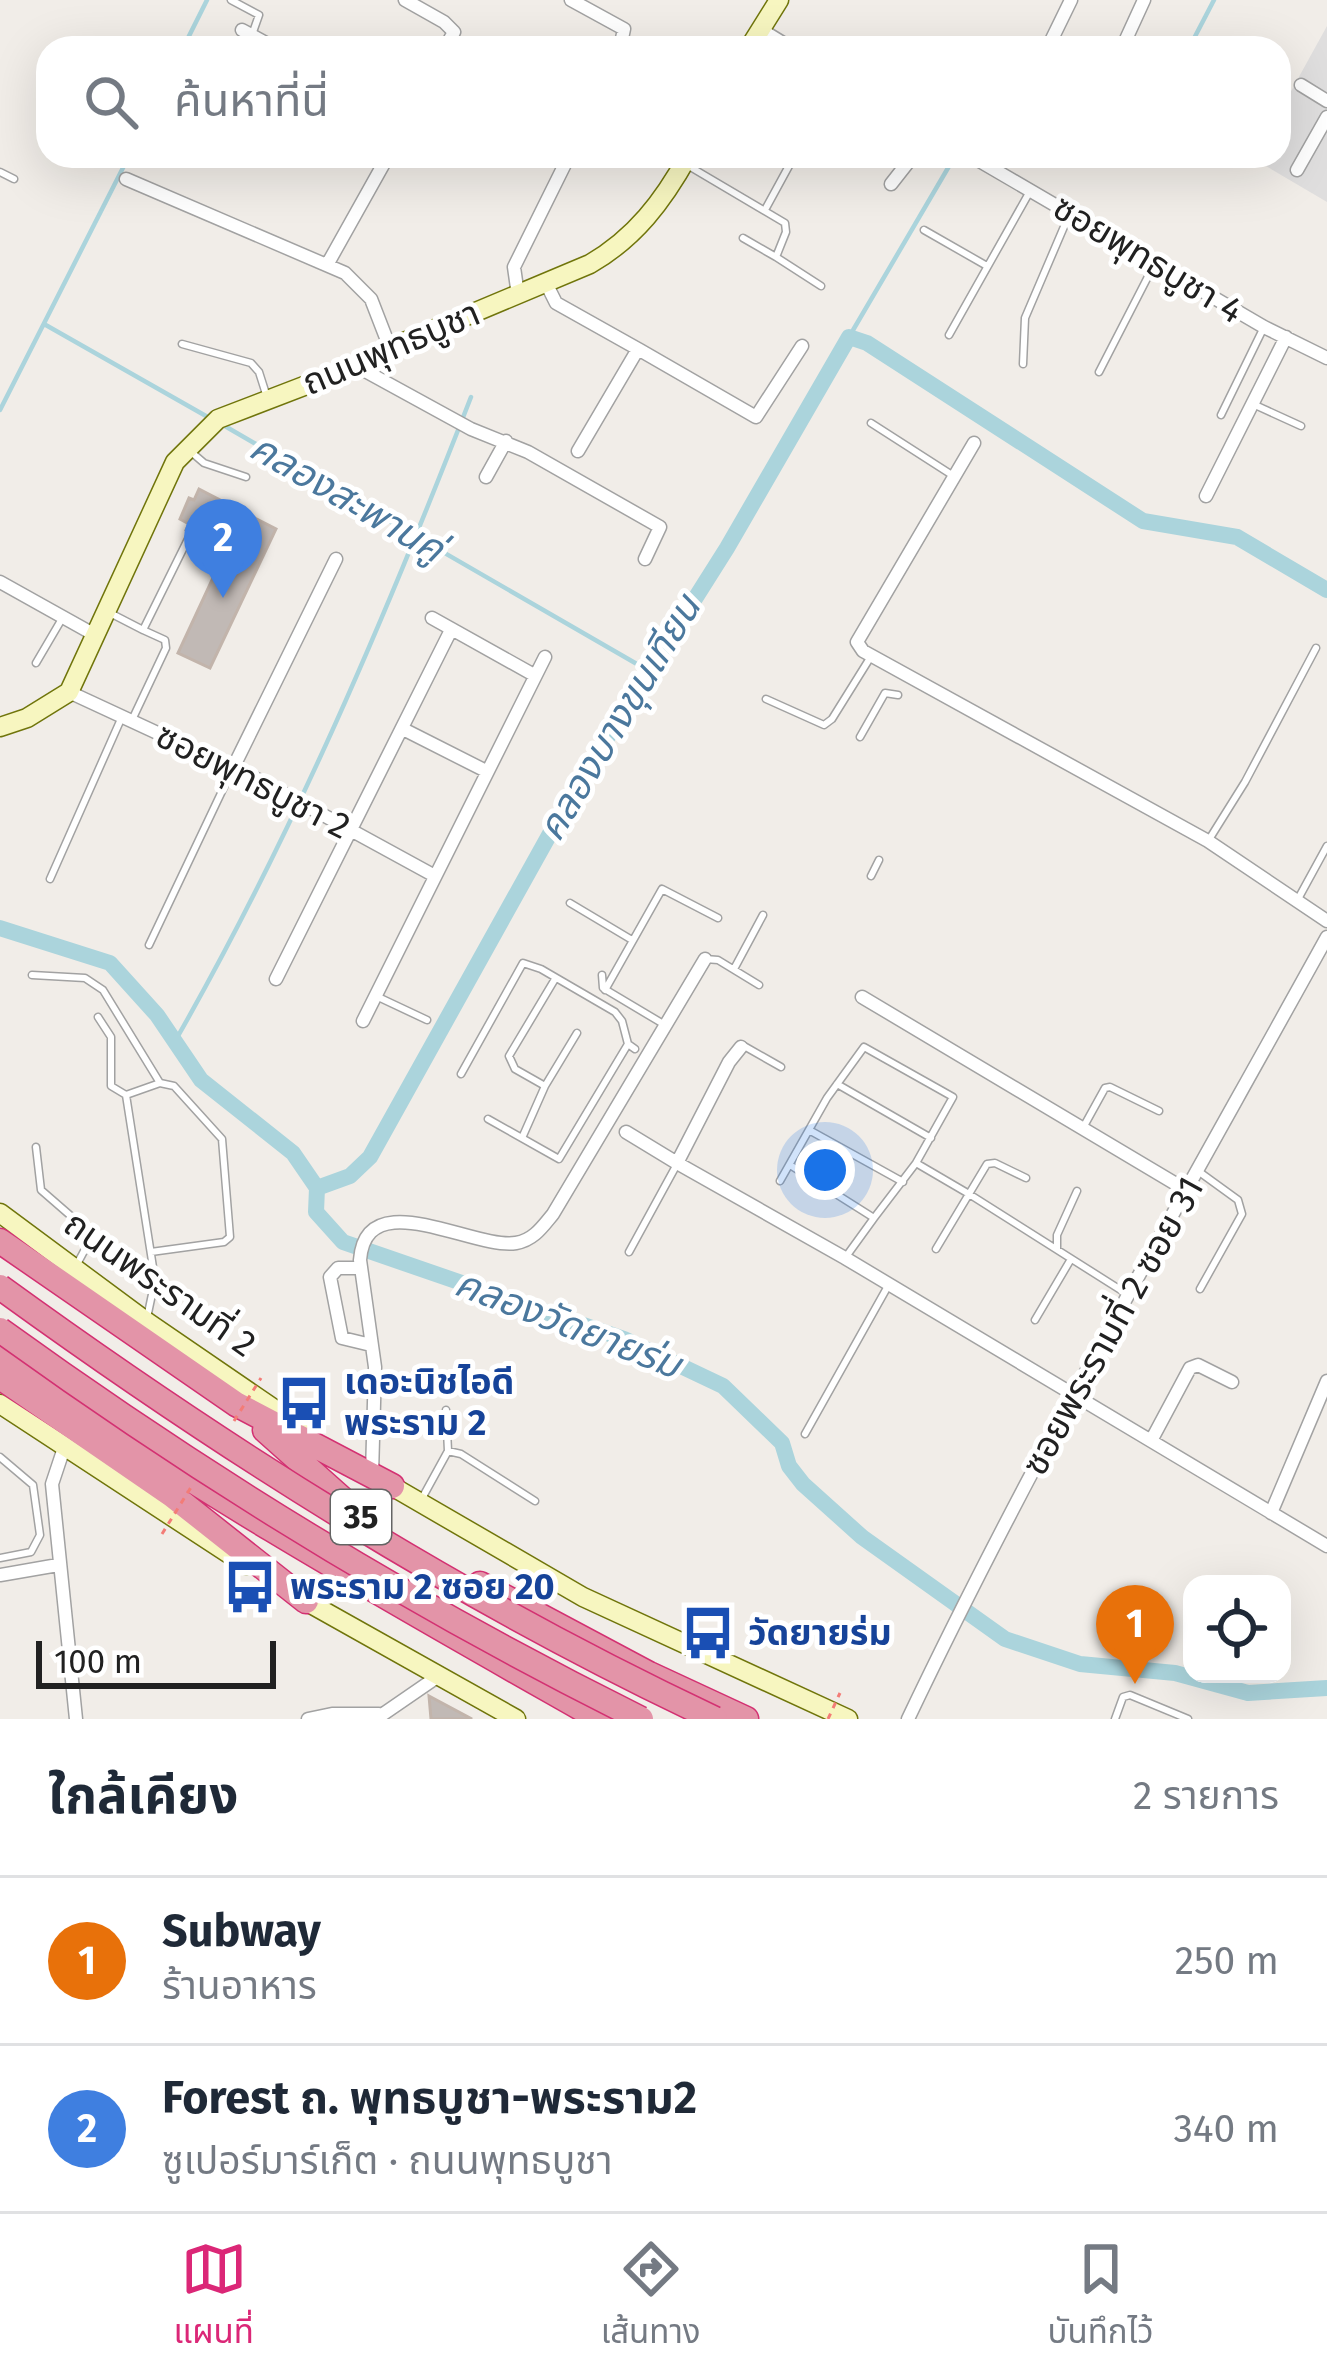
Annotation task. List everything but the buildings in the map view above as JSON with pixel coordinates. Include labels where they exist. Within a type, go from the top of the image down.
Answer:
[{"type":"highway","points":[[0,1240],[236,1404],[381,1480]]},
{"type":"highway","name":"35","points":[[0,1274],[215,1426],[368,1522],[649,1674],[746,1719]]},
{"type":"highway","points":[[0,1287],[160,1400],[346,1520],[544,1633],[715,1719]]},
{"type":"highway","points":[[0,1330],[141,1428],[328,1546],[485,1637],[641,1719]]},
{"type":"highway","name":"35","points":[[0,1352],[93,1418],[328,1564],[600,1719]]},
{"type":"highway","points":[[0,1377],[172,1495],[306,1601]]},
{"type":"highway","points":[[236,1404],[368,1522]]},
{"type":"highway","points":[[172,1495],[328,1564]]},
{"type":"main road","points":[[756,36],[779,0]]},
{"type":"main road","name":"ถนนพุทธบูชา","points":[[69,692],[175,462],[201,433],[218,419],[356,366],[621,246],[651,215],[681,168]]},
{"type":"main road","points":[[0,727],[28,718],[69,692]]},
{"type":"main road","name":"ถนนพระรามที่ 2","points":[[0,1214],[147,1322],[419,1503],[603,1607],[848,1719]]},
{"type":"main road","points":[[2,1411],[306,1601],[516,1719]]},
{"type":"street","points":[[405,0],[452,28],[450,36]]},
{"type":"street","points":[[1053,36],[1071,0]]},
{"type":"street","points":[[1128,36],[1144,0]]},
{"type":"street","points":[[579,2],[624,29],[623,36]]},
{"type":"street","points":[[760,29],[771,36]]},
{"type":"street","points":[[246,33],[252,36]]},
{"type":"street","points":[[1301,85],[1327,101]]},
{"type":"street","points":[[1297,170],[1327,117]]},
{"type":"street","points":[[326,265],[381,168]]},
{"type":"street","points":[[518,295],[514,267],[563,168]]},
{"type":"street","points":[[891,184],[904,168]]},
{"type":"street","name":"ซอยพุทธบูชา 4","points":[[992,168],[1264,328],[1327,358]]},
{"type":"street","points":[[126,179],[345,273],[371,299],[390,347]]},
{"type":"street","points":[[546,283],[556,303],[756,417],[802,346]]},
{"type":"street","points":[[1206,496],[1286,337]]},
{"type":"street","points":[[578,451],[638,350]]},
{"type":"street","points":[[356,366],[471,428],[506,441],[660,527],[645,559]]},
{"type":"street","points":[[486,477],[506,441]]},
{"type":"street","points":[[974,442],[857,642],[871,656],[1208,841],[1327,921]]},
{"type":"street","points":[[233,768],[336,559]]},
{"type":"street","points":[[0,583],[94,635]]},
{"type":"street","points":[[432,618],[534,675]]},
{"type":"street","points":[[276,979],[451,630]]},
{"type":"street","points":[[363,1021],[545,657]]},
{"type":"street","name":"ซอยพุทธบูชา 2","points":[[69,692],[233,768],[433,875]]},
{"type":"street","points":[[403,729],[486,771]]},
{"type":"street","name":"ซอยพระรามที่ 2 ซอย 31","points":[[908,1719],[962,1604],[1073,1394],[1327,937]]},
{"type":"street","points":[[381,1480],[361,1244],[373,1228],[398,1221],[514,1244],[534,1236],[705,959]]},
{"type":"street","points":[[862,997],[1186,1190]]},
{"type":"street","points":[[677,1163],[741,1047]]},
{"type":"street","points":[[626,1132],[1152,1438],[1327,1546]]},
{"type":"street","points":[[360,1264],[338,1268],[330,1277],[342,1338],[371,1345]]},
{"type":"street","points":[[1152,1438],[1190,1368],[1198,1365],[1232,1382]]},
{"type":"street","points":[[1271,1513],[1327,1382]]},
{"type":"street","points":[[64,1448],[52,1484],[76,1719]]},
{"type":"street","points":[[0,1575],[58,1565]]},
{"type":"street","points":[[308,1719],[332,1714],[377,1717],[437,1676]]},
{"type":"lane","points":[[231,0],[259,15],[246,33]]},
{"type":"lane","points":[[699,168],[785,223],[787,232],[776,257]]},
{"type":"lane","points":[[766,208],[788,168]]},
{"type":"lane","points":[[0,172],[14,179]]},
{"type":"lane","points":[[949,335],[1031,190]]},
{"type":"lane","points":[[1023,364],[1025,318],[1070,212]]},
{"type":"lane","points":[[925,230],[987,266]]},
{"type":"lane","points":[[743,238],[820,286]]},
{"type":"lane","points":[[1099,372],[1155,262]]},
{"type":"lane","points":[[1221,415],[1264,328]]},
{"type":"lane","points":[[182,344],[250,363],[259,372],[268,398]]},
{"type":"lane","points":[[1252,404],[1301,426]]},
{"type":"lane","points":[[872,423],[955,477]]},
{"type":"lane","points":[[187,448],[205,463],[246,477]]},
{"type":"lane","points":[[143,630],[189,537]]},
{"type":"lane","points":[[50,879],[166,648],[165,640],[105,610]]},
{"type":"lane","points":[[36,663],[63,617]]},
{"type":"lane","points":[[1208,841],[1316,648]]},
{"type":"lane","points":[[766,699],[824,725],[830,723],[871,656]]},
{"type":"lane","points":[[860,737],[884,693],[898,694]]},
{"type":"lane","points":[[149,945],[233,768]]},
{"type":"lane","points":[[1298,899],[1327,845]]},
{"type":"lane","points":[[871,876],[879,860]]},
{"type":"lane","points":[[605,990],[664,888],[718,918]]},
{"type":"lane","points":[[570,903],[632,940]]},
{"type":"lane","points":[[734,969],[763,915]]},
{"type":"lane","points":[[705,959],[712,958],[759,985]]},
{"type":"lane","points":[[461,1074],[521,964],[541,969],[615,1012],[631,1047],[559,1159]]},
{"type":"lane","points":[[32,975],[85,978],[103,990],[160,1083]]},
{"type":"lane","points":[[602,975],[605,990],[665,1025]]},
{"type":"lane","points":[[545,1086],[514,1069],[509,1056],[555,979]]},
{"type":"lane","points":[[375,996],[427,1021]]},
{"type":"lane","points":[[98,1017],[111,1037],[111,1086],[126,1095],[155,1280],[147,1322]]},
{"type":"lane","points":[[521,1138],[545,1086],[578,1033]]},
{"type":"lane","points":[[741,1047],[781,1066]]},
{"type":"lane","points":[[780,1181],[864,1047],[953,1097],[916,1163],[844,1258]]},
{"type":"lane","points":[[126,1095],[160,1083],[173,1086],[221,1138],[230,1238],[151,1252]]},
{"type":"lane","points":[[837,1084],[932,1138]]},
{"type":"lane","points":[[1084,1126],[1105,1088],[1110,1087],[1160,1111]]},
{"type":"lane","points":[[488,1119],[578,1171]]},
{"type":"lane","points":[[809,1130],[903,1182]]},
{"type":"lane","points":[[36,1147],[41,1190],[87,1230],[90,1240],[74,1269]]},
{"type":"lane","points":[[629,1252],[677,1163]]},
{"type":"lane","points":[[916,1163],[1127,1294]]},
{"type":"lane","points":[[936,1249],[987,1164],[995,1163],[1026,1178]]},
{"type":"lane","points":[[790,1166],[874,1218]]},
{"type":"lane","points":[[1198,1171],[1238,1200],[1242,1214],[1201,1289]]},
{"type":"lane","points":[[1057,1250],[1058,1235],[1077,1191]]},
{"type":"lane","points":[[1035,1320],[1071,1258]]},
{"type":"lane","points":[[805,1434],[888,1286]]},
{"type":"lane","points":[[419,1503],[448,1451],[446,1410]]},
{"type":"lane","points":[[448,1451],[461,1454],[535,1501]]},
{"type":"lane","points":[[0,1457],[33,1485],[40,1535],[32,1552],[0,1558]]},
{"type":"lane","points":[[1115,1719],[1123,1697],[1130,1695],[1188,1719]]},
{"type":"path","points":[[828,1719],[840,1693]]},
{"type":"shaded area","points":[[1327,26],[1327,202],[1269,168],[1291,168],[1291,91]]},
{"type":"waterway","points":[[189,36],[207,0]]},
{"type":"waterway","points":[[1195,36],[1214,0]]},
{"type":"waterway","points":[[0,410],[123,168]]},
{"type":"waterway","points":[[849,337],[948,168]]},
{"type":"waterway","name":"คลองสะพานคู่","points":[[44,324],[213,420]]},
{"type":"waterway","name":"คลองบางขุนเทียน","points":[[0,928],[110,963],[157,1015],[201,1080],[293,1153],[317,1188],[350,1176],[370,1157],[576,787],[727,548],[849,337],[867,343],[1143,521],[1237,537],[1327,590]]},
{"type":"waterway","points":[[174,1043],[258,886],[334,726],[471,397]]},
{"type":"waterway","name":"คลองสะพานคู่","points":[[223,425],[649,671]]},
{"type":"waterway","name":"คลองวัดยายร่ม","points":[[317,1188],[316,1212],[343,1242],[624,1339],[723,1386],[782,1443],[789,1466],[803,1484],[862,1537],[1005,1639],[1080,1664],[1175,1673],[1248,1693],[1327,1688]]},
{"type":"place","name":"Forest ถ. พุทธบูชา-พระราม2","points":[[223,598]]},
{"type":"place","name":"เดอะนิชไอดี พระราม 2","points":[[304,1403]]},
{"type":"place","name":"พระราม 2 ซอย 20","points":[[250,1587]]},
{"type":"place","name":"วัดยายร่ม","points":[[708,1633]]},
{"type":"place","name":"Subway","points":[[1135,1684]]}]
